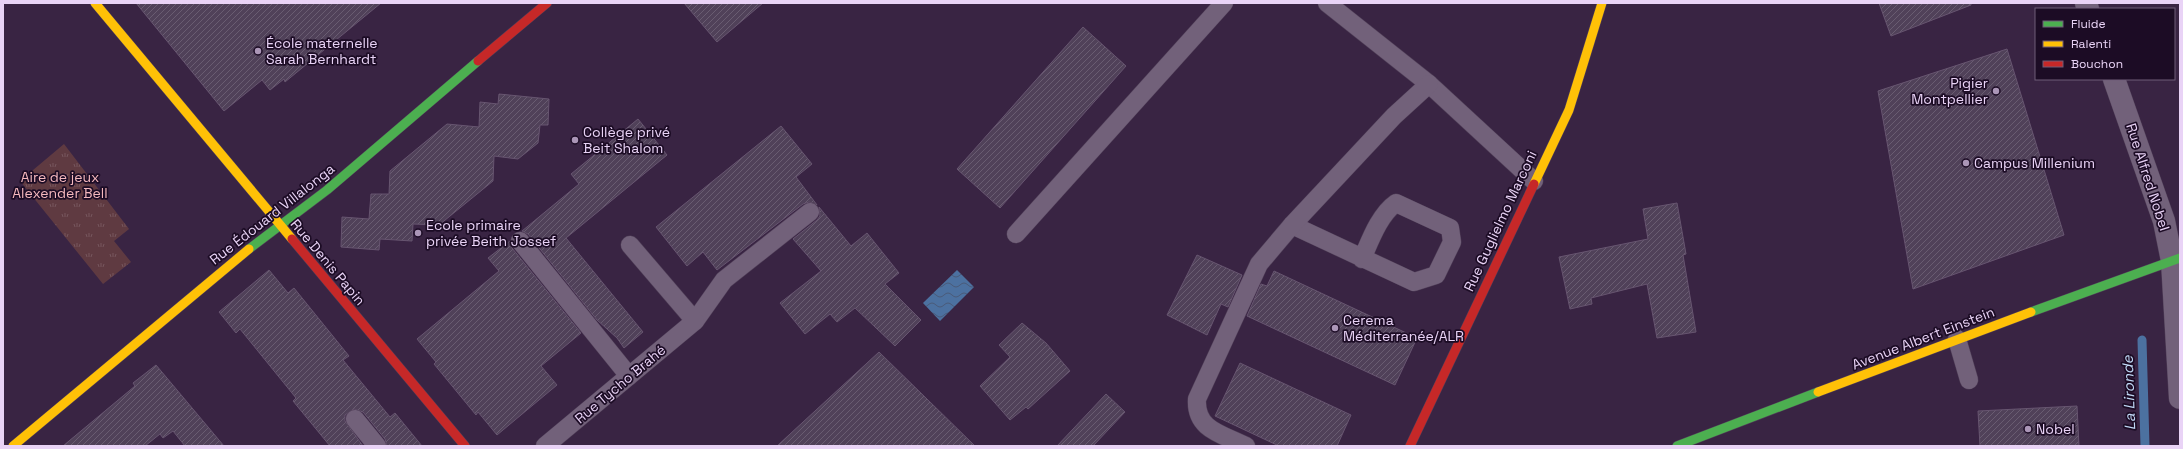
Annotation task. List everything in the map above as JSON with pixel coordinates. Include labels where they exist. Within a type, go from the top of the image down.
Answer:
[{"type":"street","name":"Rue Denis Papin","points":[[95,3],[279,226],[465,446]]},
{"type":"street","name":"Rue Édouard Villalonga","points":[[13,446],[222,270],[327,190],[547,3]]},
{"type":"street","name":"Rue Guglielmo Marconi","points":[[1410,446],[1534,181],[1569,110],[1602,3]]},
{"type":"street","name":"Rue Alfred Nobel","points":[[2114,80],[2164,221],[2176,260],[2180,398]]},
{"type":"street","name":"Avenue Albert Einstein","points":[[1677,446],[1957,340],[2176,260]]},
{"type":"lane","points":[[1016,234],[1224,3]]},
{"type":"lane","points":[[1327,3],[1429,84],[1534,181]]},
{"type":"lane","points":[[1246,446],[1205,426],[1197,411],[1197,399],[1260,264],[1292,225],[1394,116],[1429,84]]},
{"type":"lane","points":[[1292,225],[1362,259],[1414,282],[1436,274],[1452,242],[1450,228],[1396,204],[1390,208],[1373,234],[1362,259]]},
{"type":"lane","name":"Rue Tycho Brahé","points":[[545,446],[695,321],[724,280],[810,212]]},
{"type":"lane","points":[[520,241],[629,376]]},
{"type":"lane","points":[[630,245],[695,321]]},
{"type":"lane","points":[[1957,340],[1969,380]]},
{"type":"lane","points":[[355,419],[376,446]]},
{"type":"green space","name":"Aire de jeux Alexender Bell","points":[[64,144],[129,229],[114,241],[131,262],[103,284],[20,181]]},
{"type":"water","points":[[957,270],[974,287],[940,321],[923,303]]},
{"type":"building","name":"École maternelle Sarah Bernhardt","points":[[136,3],[381,3],[285,82],[284,79],[270,90],[262,80],[224,111]]},
{"type":"building","points":[[684,3],[763,3],[717,42]]},
{"type":"building","points":[[1879,3],[1971,3],[1971,5],[1891,36]]},
{"type":"building","points":[[1083,27],[1126,66],[1000,208],[957,169]]},
{"type":"building","name":"Campus Millenium","points":[[2007,49],[2064,235],[1913,289],[1878,91]]},
{"type":"building","points":[[499,94],[549,99],[548,125],[540,125],[538,143],[518,159],[494,156],[493,181],[439,225],[413,224],[412,241],[380,239],[379,250],[341,247],[342,217],[369,219],[371,194],[389,194],[390,171],[447,124],[479,127],[480,102],[498,104]]},
{"type":"building","points":[[638,119],[667,155],[566,238],[643,332],[624,348],[617,338],[597,320],[528,234],[522,231],[579,184],[571,174]]},
{"type":"building","points":[[781,126],[812,164],[796,177],[817,205],[809,202],[803,204],[717,270],[703,252],[687,266],[656,227]]},
{"type":"building","points":[[1677,203],[1686,254],[1683,255],[1696,332],[1657,338],[1647,284],[1591,298],[1592,304],[1570,309],[1559,257],[1648,239],[1643,209]]},
{"type":"building","points":[[819,207],[851,246],[867,233],[899,273],[885,284],[921,320],[895,346],[855,308],[837,322],[830,314],[805,334],[780,303],[821,271],[793,239],[817,220],[820,216]]},
{"type":"building","points":[[510,241],[512,248],[581,333],[541,366],[557,385],[497,435],[478,412],[476,415],[434,364],[436,362],[417,339],[499,271],[488,258]]},
{"type":"building","points":[[1197,255],[1242,275],[1228,307],[1221,304],[1207,335],[1167,315]]},
{"type":"building","points":[[269,270],[288,293],[294,288],[349,356],[343,360],[390,417],[395,413],[422,446],[387,446],[385,439],[363,412],[354,409],[345,415],[345,421],[363,446],[330,446],[293,401],[296,398],[240,329],[236,333],[219,312]]},
{"type":"building","name":"Cerema Méditerranée/ALR","points":[[1274,271],[1417,338],[1395,385],[1247,316],[1261,284],[1267,286]]},
{"type":"building","points":[[1022,323],[1046,343],[1070,371],[1028,409],[1026,407],[1010,420],[980,386],[1010,357],[999,345]]},
{"type":"building","points":[[879,352],[975,446],[777,446]]},
{"type":"building","points":[[1240,363],[1351,415],[1337,446],[1279,446],[1215,416]]},
{"type":"building","points":[[156,365],[224,446],[185,446],[173,431],[163,438],[160,434],[145,446],[63,446],[135,386],[133,383]]},
{"type":"building","points":[[1106,394],[1125,412],[1093,446],[1057,446]]},
{"type":"building","name":"Nobel","points":[[2077,406],[2079,446],[1980,446],[1978,411]]},
{"type":"waterway","name":"La Lironde","points":[[2142,340],[2145,446]]},
{"type":"traffic: fast","points":[[249,249],[327,190],[478,61]]},
{"type":"traffic: fast","points":[[2031,312],[2180,258]]},
{"type":"traffic: fast","points":[[1677,446],[1818,392]]},
{"type":"traffic: slow","points":[[95,3],[292,239]]},
{"type":"traffic: slow","points":[[1534,184],[1569,110],[1602,3]]},
{"type":"traffic: slow","points":[[13,446],[249,249]]},
{"type":"traffic: slow","points":[[1818,392],[2031,312]]},
{"type":"traffic: jam","points":[[478,61],[547,3]]},
{"type":"traffic: jam","points":[[1410,446],[1534,184]]},
{"type":"traffic: jam","points":[[292,239],[465,446]]},
{"type":"place","name":"École maternelle Sarah Bernhardt","points":[[258,51]]},
{"type":"place","name":"Pigier Montpellier","points":[[1996,91]]},
{"type":"place","name":"Collège privé Beit Shalom","points":[[575,140]]},
{"type":"place","name":"Campus Millenium","points":[[1966,163]]},
{"type":"place","name":"Ecole primaire privée Beith Jossef","points":[[418,233]]},
{"type":"place","name":"Cerema Méditerranée/ALR","points":[[1335,328]]},
{"type":"place","name":"Nobel","points":[[2028,429]]}]
